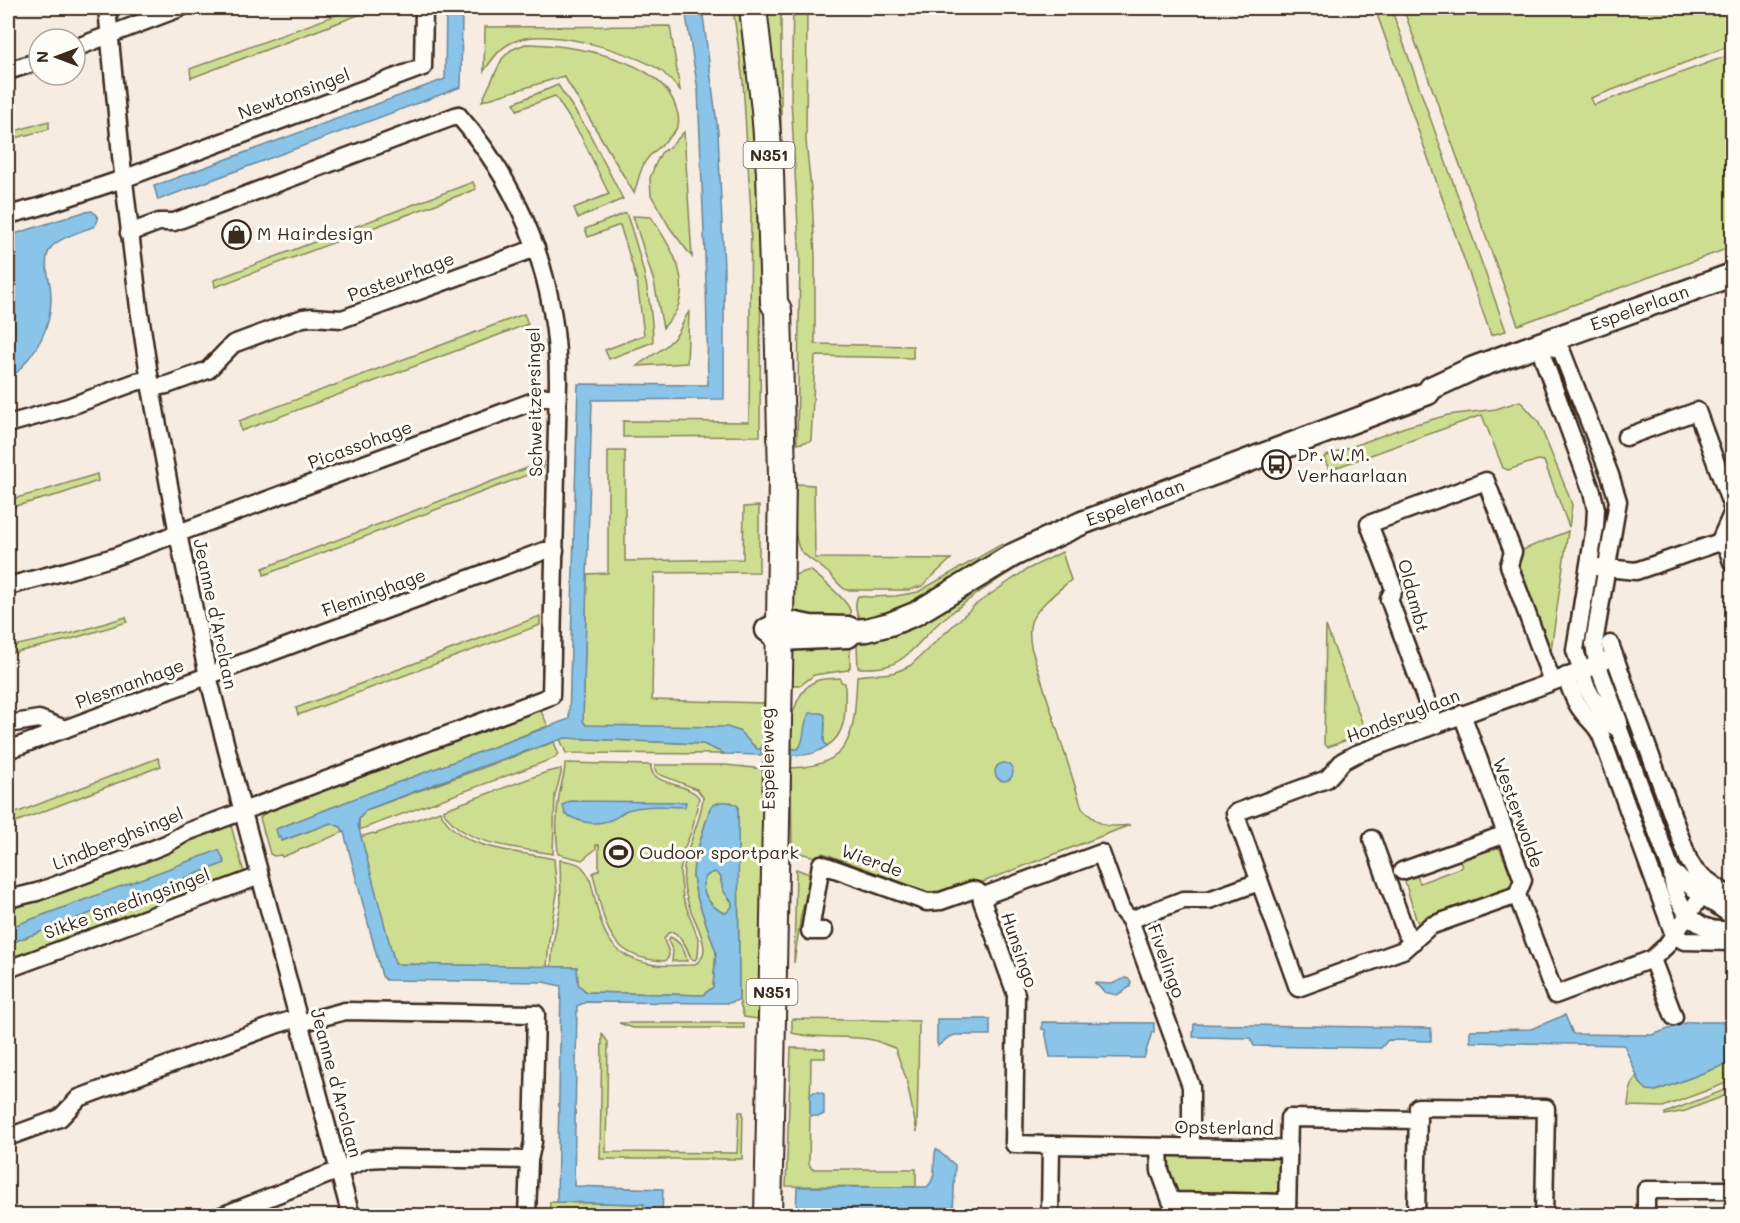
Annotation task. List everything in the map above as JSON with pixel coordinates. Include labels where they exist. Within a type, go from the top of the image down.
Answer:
[{"type":"main road","name":"Espelerweg","points":[[753,8],[770,173],[774,303],[770,309],[776,631],[761,1215]]},
{"type":"main road","name":"Espelerlaan","points":[[1550,351],[1732,275]]},
{"type":"main road","name":"Espelerlaan","points":[[776,631],[848,636],[854,632],[884,626],[915,614],[1013,555],[1073,527],[1428,393],[1431,388],[1474,368],[1550,351],[1701,300],[1732,286]]},
{"type":"main road","name":"Espelerweg","points":[[768,1215],[772,755]]},
{"type":"street","name":"Jeanne d'Arclaan","points":[[107,8],[129,233],[151,384],[178,534],[208,676],[242,812],[351,1215]]},
{"type":"street","points":[[87,43],[180,8]]},
{"type":"street","name":"Newtonsingel","points":[[123,179],[423,67],[424,8]]},
{"type":"street","points":[[8,71],[27,65]]},
{"type":"street","name":"Schweitzersingel","points":[[129,233],[159,222],[174,222],[458,115],[505,179],[523,215],[536,248],[553,317],[557,358],[557,397],[551,696],[242,812]]},
{"type":"street","points":[[8,215],[123,179]]},
{"type":"street","name":"Pasteurhage","points":[[8,424],[68,407],[136,382],[167,385],[208,370],[233,344],[303,318],[345,319],[536,248]]},
{"type":"street","points":[[1550,351],[1595,503],[1596,519],[1575,654],[1566,676],[1578,705],[1598,728],[1674,935],[1684,941],[1732,942]]},
{"type":"street","points":[[1550,351],[1617,497],[1618,507],[1594,643],[1597,663],[1672,872],[1672,883],[1680,905],[1688,915],[1706,928],[1732,930]]},
{"type":"street","name":"Picassohage","points":[[8,586],[89,565],[239,512],[240,509],[265,502],[539,399],[557,397]]},
{"type":"street","points":[[1626,437],[1697,411],[1732,507]]},
{"type":"street","name":"Oldambt","points":[[1435,724],[1389,599],[1394,589],[1369,524],[1486,481],[1513,552],[1509,565],[1566,676]]},
{"type":"street","points":[[1719,543],[1732,514]]},
{"type":"street","points":[[1589,566],[1636,571],[1706,545],[1719,543],[1727,548],[1732,562]]},
{"type":"street","name":"Fleminghage","points":[[208,676],[544,551],[555,551]]},
{"type":"street","name":"Hondsruglaan","points":[[1414,941],[1399,951],[1298,988],[1234,813],[1328,779],[1349,757],[1566,676],[1597,663],[1612,650],[1689,861],[1696,872],[1732,898]]},
{"type":"street","name":"Plesmanhage","points":[[8,750],[208,676]]},
{"type":"street","points":[[1566,676],[1593,699],[1612,725],[1619,729]]},
{"type":"street","name":"Westerwolde","points":[[1462,714],[1523,880],[1517,895],[1555,995],[1652,959],[1674,935],[1701,896]]},
{"type":"street","name":"Plesmanhage","points":[[8,724],[39,719],[64,729]]},
{"type":"street","name":"Lindberghsingel","points":[[8,899],[37,892],[151,850],[187,832],[242,812]]},
{"type":"street","points":[[1402,871],[1506,834]]},
{"type":"street","points":[[1372,839],[1406,933],[1414,941],[1430,926],[1517,895]]},
{"type":"street","name":"Hunsingo","points":[[1014,1144],[1016,994],[982,901],[996,891],[1101,853],[1121,909],[1130,920]]},
{"type":"street","name":"Wierde","points":[[824,932],[810,931],[821,864],[927,902],[941,902],[972,890],[985,898]]},
{"type":"street","points":[[1672,872],[1701,896],[1732,916]]},
{"type":"street","name":"Sikke Smedingsingel","points":[[8,969],[260,876]]},
{"type":"street","name":"Fivelingo","points":[[1191,1147],[1191,1086],[1130,920],[1183,900],[1206,900],[1259,882]]},
{"type":"street","points":[[1652,959],[1674,1017]]},
{"type":"street","points":[[8,1137],[60,1118],[79,1098],[278,1024],[345,1011],[536,1014],[533,1142],[529,1160],[527,1215]]},
{"type":"street","points":[[1416,1215],[1418,1107],[1546,1108],[1544,1215]]},
{"type":"street","points":[[1287,1209],[1288,1118],[1418,1120]]},
{"type":"street","name":"Opsterland","points":[[1014,1144],[1288,1149]]},
{"type":"street","points":[[1050,1215],[1051,1145]]},
{"type":"street","name":"Opsterland","points":[[1160,1147],[1160,1171],[1171,1202],[1287,1209]]},
{"type":"street","points":[[221,1215],[372,1158],[529,1160]]},
{"type":"street","points":[[1646,1215],[1646,1190],[1732,1190]]},
{"type":"green space","points":[[355,8],[377,8],[191,78],[190,69]]},
{"type":"green space","points":[[733,8],[745,8],[761,201],[760,436],[623,437],[623,421],[749,422],[751,214],[743,81]]},
{"type":"green space","points":[[765,8],[781,8],[781,164],[778,116]]},
{"type":"green space","points":[[793,8],[807,8],[806,141],[815,256],[815,344],[913,346],[913,358],[815,356],[811,441],[797,444],[800,262],[791,99]]},
{"type":"green space","points":[[1378,8],[1391,8],[1506,331],[1491,335],[1378,17]]},
{"type":"green space","points":[[1403,8],[1732,8],[1732,45],[1591,98],[1594,105],[1732,54],[1732,247],[1518,325]]},
{"type":"green space","points":[[670,26],[680,90],[663,72],[629,55],[588,43],[546,37],[513,42],[500,51],[484,71],[485,27]]},
{"type":"green space","points":[[525,44],[565,47],[612,57],[653,77],[667,91],[676,108],[678,125],[673,134],[645,162],[634,193],[564,76],[482,101],[502,59],[511,50]]},
{"type":"green space","points":[[558,85],[588,131],[623,199],[578,218],[574,208],[609,194],[581,136],[555,96],[517,110],[514,103]]},
{"type":"green space","points":[[49,121],[49,129],[8,140],[8,133]]},
{"type":"green space","points":[[684,132],[692,257],[670,228],[651,195],[650,178],[661,153]]},
{"type":"green space","points":[[473,182],[476,189],[215,287],[214,280]]},
{"type":"green space","points":[[626,213],[645,277],[653,342],[609,359],[605,350],[644,335],[637,281],[620,225],[588,237],[585,229]]},
{"type":"green space","points":[[633,216],[651,217],[671,249],[680,273],[681,297],[673,317],[663,328],[654,282]]},
{"type":"green space","points":[[689,312],[687,363],[637,366],[674,338]]},
{"type":"green space","points":[[524,314],[528,324],[241,431],[239,421]]},
{"type":"green space","points":[[1520,401],[1538,421],[1567,491],[1572,505],[1569,527],[1544,461],[1538,460],[1508,470],[1503,468],[1482,415],[1329,470],[1324,457],[1405,427],[1448,415],[1496,409]]},
{"type":"green space","points":[[608,451],[625,451],[625,561],[743,559],[744,507],[759,506],[759,572],[654,573],[652,700],[764,703],[764,743],[761,749],[757,749],[749,741],[586,725],[583,721],[587,574],[608,573]]},
{"type":"green space","points":[[543,462],[543,469],[264,575],[263,568]]},
{"type":"green space","points":[[97,474],[98,481],[61,494],[8,508],[8,500]]},
{"type":"green space","points":[[796,484],[814,485],[815,558],[951,559],[922,586],[909,590],[846,590],[800,550],[795,528]]},
{"type":"green space","points":[[1568,531],[1550,657],[1517,560],[1518,552]]},
{"type":"green space","points":[[1002,544],[1006,553],[928,602],[861,621],[859,618],[856,605],[858,596],[896,596],[918,592]]},
{"type":"green space","points":[[1054,547],[1010,572],[969,600],[942,620],[897,662],[882,667],[858,668],[857,644],[863,638]]},
{"type":"green space","points":[[1062,552],[1071,580],[1048,600],[1031,622],[1031,647],[1082,808],[1103,824],[1130,825],[983,882],[959,884],[936,895],[823,853],[815,857],[792,851],[791,768],[812,766],[840,752],[852,728],[857,676],[890,673],[911,665],[975,605],[1026,570]]},
{"type":"green space","points":[[810,570],[848,605],[850,624],[793,614],[785,578]]},
{"type":"green space","points":[[540,616],[540,625],[298,715],[296,708]]},
{"type":"green space","points":[[126,617],[127,622],[68,640],[8,654],[8,647],[73,633]]},
{"type":"green space","points":[[1326,626],[1366,733],[1328,747],[1324,744]]},
{"type":"green space","points":[[850,639],[850,667],[848,670],[814,675],[801,685],[783,685],[791,653],[797,648]]},
{"type":"green space","points":[[840,678],[841,682],[845,683],[845,700],[844,718],[839,734],[827,746],[824,742],[825,724],[798,749],[792,749],[793,716],[797,702],[805,689],[816,681]]},
{"type":"green space","points":[[540,709],[548,726],[277,829],[282,841],[331,823],[341,827],[344,832],[282,857],[270,854],[260,818],[270,810],[269,807]]},
{"type":"green space","points":[[560,739],[703,744],[725,754],[566,753]]},
{"type":"green space","points":[[554,742],[558,753],[555,758],[359,830],[359,819],[366,810]]},
{"type":"green space","points":[[158,758],[161,766],[8,825],[8,816]]},
{"type":"green space","points":[[565,763],[651,765],[656,777],[687,789],[699,798],[692,830],[684,849],[680,872],[683,898],[699,941],[698,956],[695,960],[691,959],[685,944],[673,932],[668,933],[664,939],[669,953],[665,961],[646,959],[631,954],[612,936],[606,924],[593,873],[599,870],[599,845],[596,845],[596,849],[582,860],[558,854],[557,810]]},
{"type":"green space","points":[[655,765],[725,765],[764,769],[764,894],[758,1019],[744,1017],[739,1000],[738,806],[731,802],[710,808],[694,862],[693,876],[696,894],[716,952],[713,987],[703,995],[586,992],[578,984],[577,967],[551,968],[553,943],[561,903],[560,860],[576,863],[586,872],[603,928],[615,947],[624,954],[635,960],[666,966],[692,965],[703,955],[703,941],[687,898],[684,873],[703,797],[697,789],[658,774]]},
{"type":"green space","points":[[561,769],[555,795],[553,854],[476,838],[451,822],[443,810],[547,772]]},
{"type":"green space","points":[[440,811],[460,835],[474,842],[506,851],[554,859],[557,894],[547,967],[395,964],[360,837]]},
{"type":"green space","points":[[230,822],[245,876],[8,964],[8,944],[224,863],[219,851],[8,928],[8,904]]},
{"type":"green space","points":[[1496,847],[1500,849],[1513,881],[1510,887],[1483,902],[1419,924],[1404,878],[1416,874],[1420,883],[1462,867],[1459,858]]},
{"type":"green space","points":[[796,869],[812,875],[801,915],[794,963]]},
{"type":"green space","points":[[715,872],[721,877],[724,890],[732,902],[732,907],[726,913],[713,906],[703,887],[708,875]]},
{"type":"green space","points":[[670,937],[682,947],[687,961],[672,961],[673,951],[668,941]]},
{"type":"green space","points":[[792,1019],[919,1021],[917,1132],[906,1078],[895,1048],[863,1038],[792,1033]]},
{"type":"green space","points":[[619,1023],[744,1023],[744,1028],[633,1028]]},
{"type":"green space","points":[[602,1034],[608,1042],[606,1152],[737,1153],[739,1112],[743,1112],[742,1159],[600,1159]]},
{"type":"green space","points":[[791,1048],[825,1049],[825,1058],[811,1058],[809,1164],[812,1169],[916,1169],[916,1187],[786,1186]]},
{"type":"green space","points":[[1732,1062],[1732,1081],[1663,1107],[1628,1106],[1630,1090],[1637,1075],[1640,1083],[1656,1091]]},
{"type":"green space","points":[[1732,1087],[1732,1093],[1685,1111],[1665,1115],[1665,1113]]},
{"type":"green space","points":[[1169,1154],[1276,1154],[1281,1158],[1279,1197],[1184,1196],[1175,1192],[1166,1171],[1166,1157]]},
{"type":"green space","points":[[550,1202],[645,1204],[644,1215],[549,1216]]},
{"type":"water","points":[[446,8],[702,8],[718,132],[724,270],[724,399],[592,400],[583,721],[586,725],[727,727],[739,731],[757,749],[761,749],[761,755],[725,754],[703,744],[565,738],[366,810],[359,819],[358,825],[395,964],[577,967],[578,984],[586,992],[703,995],[713,987],[716,952],[696,894],[693,876],[694,862],[710,808],[716,803],[724,802],[738,806],[739,1000],[729,1003],[586,1002],[577,1006],[574,1186],[663,1189],[662,1215],[644,1215],[644,1204],[557,1202],[561,986],[543,982],[386,980],[382,976],[341,827],[331,823],[281,841],[276,829],[569,719],[578,384],[708,385],[698,90],[685,9],[462,11],[461,87],[158,200],[154,186],[445,79]],"holes":[[[715,872],[721,877],[724,890],[732,902],[732,907],[726,913],[713,906],[703,886],[708,875]]]},
{"type":"water","points":[[92,211],[97,215],[98,220],[95,226],[58,241],[48,253],[47,267],[51,300],[46,327],[35,350],[8,382],[8,236]]},
{"type":"water","points":[[810,713],[825,715],[824,742],[827,746],[811,754],[792,755],[792,749],[798,749],[801,745],[807,717]]},
{"type":"water","points":[[1004,763],[1010,766],[1013,772],[1010,778],[1004,781],[998,778],[995,772],[998,766]]},
{"type":"water","points":[[570,801],[686,802],[685,807],[634,808],[608,821],[595,823],[583,822],[565,814],[563,805]]},
{"type":"water","points":[[219,850],[225,863],[8,944],[8,928]]},
{"type":"water","points":[[1125,978],[1131,982],[1130,987],[1117,995],[1104,992],[1095,983],[1112,984]]},
{"type":"water","points":[[1565,1015],[1573,1034],[1652,1035],[1688,1022],[1732,1022],[1732,1062],[1656,1091],[1647,1090],[1640,1083],[1624,1045],[1470,1042],[1470,1030],[1531,1029]]},
{"type":"water","points":[[937,1019],[990,1019],[990,1035],[955,1035],[938,1046]]},
{"type":"water","points":[[1042,1022],[1154,1023],[1154,1032],[1152,1032],[1144,1058],[1050,1057]]},
{"type":"water","points":[[1194,1024],[1431,1028],[1431,1041],[1388,1040],[1381,1048],[1254,1046],[1250,1038],[1193,1037]]},
{"type":"water","points":[[814,1092],[824,1094],[824,1114],[820,1116],[810,1114],[810,1095]]},
{"type":"water","points":[[936,1149],[955,1165],[953,1215],[796,1214],[797,1187],[927,1187],[934,1174]]},
{"type":"place","name":"M Hairdesign","points":[[236,234]]},
{"type":"place","name":"Dr. W.M. Verhaarlaan","points":[[1276,465]]},
{"type":"place","name":"Oudoor sportpark","points":[[618,853]]}]
